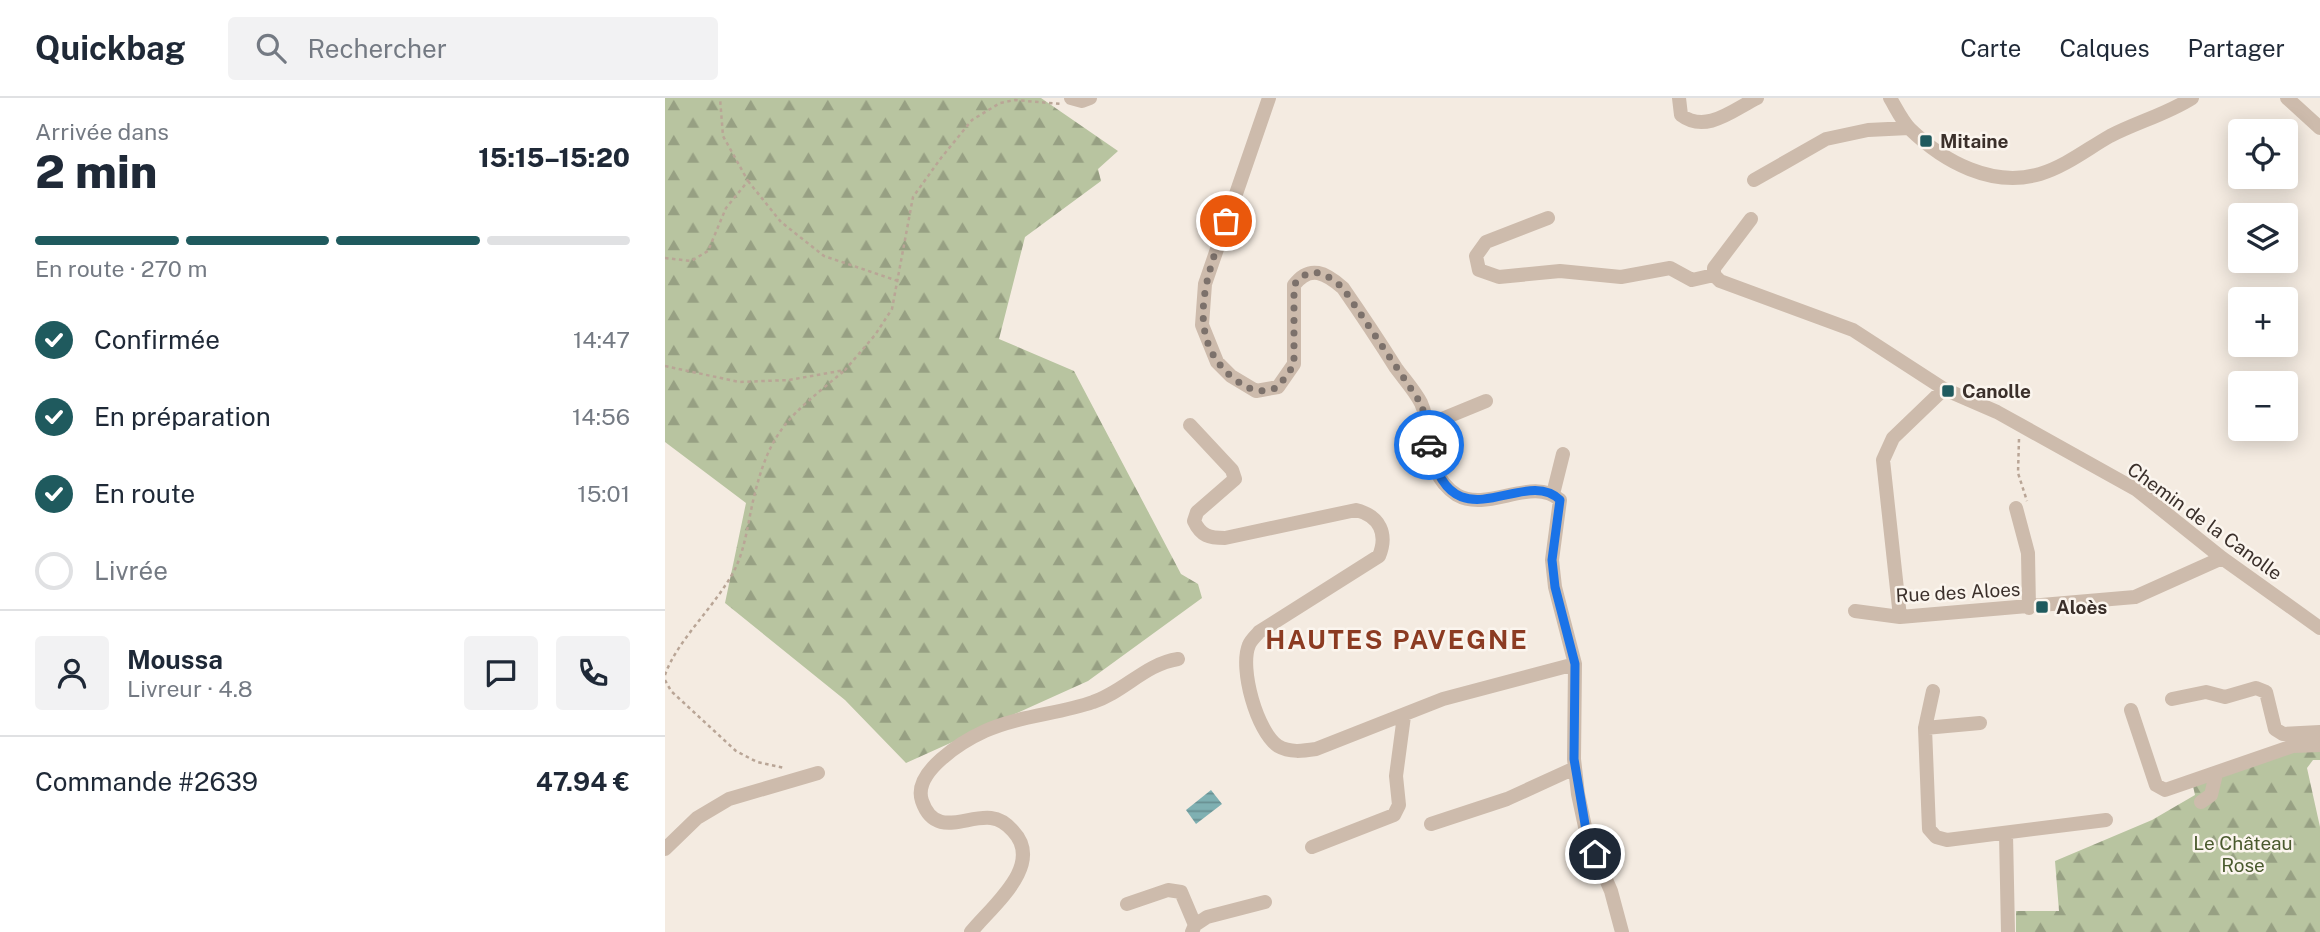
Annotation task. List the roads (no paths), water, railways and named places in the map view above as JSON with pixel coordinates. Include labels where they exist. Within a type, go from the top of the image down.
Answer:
[{"type":"street","points":[[1071,98],[1082,101],[1090,98]]},
{"type":"street","points":[[1269,98],[1205,284],[1202,325],[1217,362],[1245,386],[1256,391],[1278,387],[1294,365],[1294,285],[1305,274],[1320,271],[1343,288],[1422,405],[1433,462],[1444,485],[1459,496],[1478,500],[1541,491],[1553,494],[1560,505],[1552,560],[1555,587],[1575,664],[1575,768],[1587,836],[1611,891],[1622,932]]},
{"type":"street","points":[[1679,98],[1681,115],[1695,124],[1706,124],[1757,98]]},
{"type":"street","points":[[1890,98],[1909,128],[1965,168],[1980,175],[2021,178],[2060,166],[2110,136],[2192,98]]},
{"type":"street","points":[[2287,98],[2320,128]]},
{"type":"street","points":[[1754,180],[1826,139],[1868,130],[1909,128]]},
{"type":"street","points":[[1548,218],[1486,242],[1476,256],[1479,270],[1486,275],[1499,277],[1560,271],[1621,277],[1670,268],[1692,280],[1714,275],[1714,268],[1751,219]]},
{"type":"street","name":"Chemin de la Canolle","points":[[1714,275],[1720,281],[1853,330],[1944,389],[2021,425],[2137,490],[2222,558],[2320,628]]},
{"type":"street","points":[[1900,617],[1883,460],[1893,438],[1944,389]]},
{"type":"street","points":[[1425,426],[1486,401]]},
{"type":"street","points":[[1190,425],[1232,470],[1235,479],[1197,512],[1194,521],[1199,532],[1210,538],[1225,538],[1356,510],[1369,513],[1380,525],[1385,542],[1379,556],[1259,632],[1249,646],[1247,681],[1261,725],[1270,740],[1281,748],[1296,751],[1316,749],[1443,699],[1575,664]]},
{"type":"street","points":[[1553,494],[1563,454]]},
{"type":"street","points":[[2016,508],[2028,553],[2029,608]]},
{"type":"street","name":"Rue des Aloes","points":[[1855,611],[1900,617],[2135,597],[2222,558]]},
{"type":"street","points":[[971,932],[1021,872],[1025,853],[1017,835],[1006,823],[990,818],[954,825],[940,821],[926,811],[920,797],[923,781],[932,768],[947,755],[986,731],[1096,701],[1160,662],[1178,659]]},
{"type":"street","points":[[2172,699],[2206,692],[2225,697],[2256,688],[2266,692],[2275,729],[2283,734],[2320,732]]},
{"type":"street","points":[[1933,691],[1925,728],[1929,829],[1936,837],[1947,840],[2106,820]]},
{"type":"street","points":[[2131,710],[2156,785],[2165,790],[2293,746],[2320,745]]},
{"type":"street","points":[[1312,847],[1394,815],[1399,806],[1396,776],[1404,716]]},
{"type":"street","points":[[1925,728],[1980,723]]},
{"type":"street","points":[[1431,824],[1507,799],[1575,768]]},
{"type":"street","points":[[665,849],[697,818],[729,799],[818,773]]},
{"type":"street","points":[[2201,802],[2211,795],[2216,774]]},
{"type":"street","points":[[2005,834],[2008,932]]},
{"type":"street","points":[[1127,904],[1168,890],[1181,892],[1193,929],[1207,917],[1265,902]]},
{"type":"water","points":[[1211,790],[1222,804],[1196,824],[1186,810]]},
{"type":"place","name":"Mitaine","points":[[1926,141]]},
{"type":"place","name":"Canolle","points":[[1948,391]]},
{"type":"place","name":"Aloès","points":[[2042,607]]},
{"type":"district","name":"HAUTES PAVEGNE","points":[[1397,639]]},
{"type":"park label","name":"Le Château Rose","points":[[2243,854]]}]
